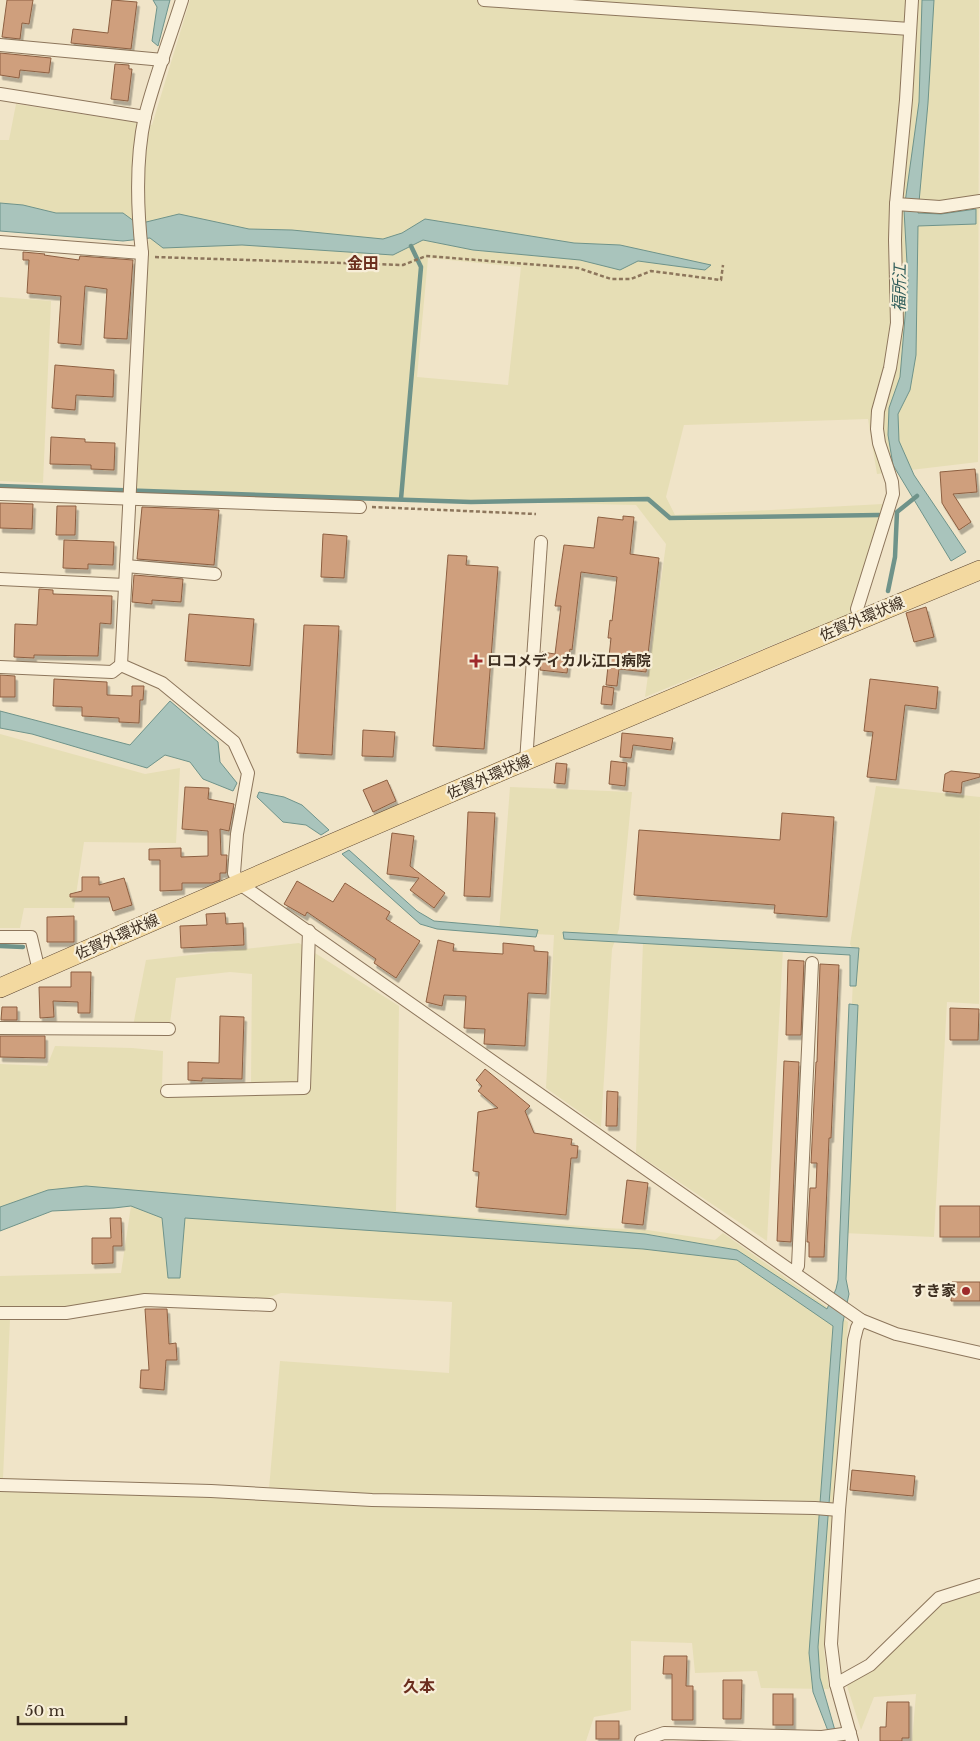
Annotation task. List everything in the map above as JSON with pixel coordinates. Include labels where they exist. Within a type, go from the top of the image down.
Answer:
[{"type":"main road","name":"佐賀外環状線","points":[[0,988],[526,762],[980,570]]},
{"type":"street","points":[[0,667],[112,672],[121,665],[141,249],[138,171],[145,117],[182,0]]},
{"type":"street","points":[[484,0],[910,29]]},
{"type":"street","points":[[860,620],[857,610],[893,494],[892,482],[884,460],[877,429],[878,410],[890,368],[897,323],[896,204],[906,100],[912,0]]},
{"type":"street","points":[[0,45],[163,60]]},
{"type":"street","points":[[0,94],[145,117]]},
{"type":"street","points":[[896,204],[940,207],[980,201]]},
{"type":"street","points":[[0,242],[141,249]]},
{"type":"street","points":[[0,494],[360,507]]},
{"type":"street","points":[[526,762],[541,542]]},
{"type":"street","points":[[126,566],[215,574]]},
{"type":"street","points":[[0,579],[125,585]]},
{"type":"street","points":[[121,665],[162,683],[234,742],[248,773],[237,834],[234,873],[240,884],[861,1320],[896,1334],[980,1354]]},
{"type":"street","points":[[167,1091],[304,1088],[309,931]]},
{"type":"street","points":[[0,937],[32,937],[39,971]]},
{"type":"street","points":[[794,1272],[798,1266],[812,963]]},
{"type":"street","points":[[0,1028],[169,1029]]},
{"type":"street","points":[[0,1313],[66,1313],[145,1300],[270,1305]]},
{"type":"street","points":[[641,1741],[664,1733],[848,1736],[836,1684],[831,1644],[835,1510],[854,1340],[856,1328],[861,1320]]},
{"type":"street","points":[[0,1485],[211,1491],[372,1500],[815,1508],[835,1510]]},
{"type":"street","points":[[836,1684],[870,1665],[939,1598],[980,1585]]},
{"type":"path","points":[[141,249],[160,258],[282,260],[403,265],[426,256],[578,268],[611,279],[631,279],[651,271],[721,280],[723,265]]},
{"type":"path","points":[[360,507],[536,514]]},
{"type":"shaded area","points":[[190,0],[979,0],[978,462],[877,474],[868,419],[684,425],[666,497],[675,515],[883,504],[851,613],[645,697],[666,544],[636,505],[136,493],[149,231],[0,221],[0,140],[9,140],[16,104],[152,125]],"holes":[[[428,258],[521,267],[508,385],[417,377]]]},
{"type":"shaded area","points":[[0,297],[51,301],[43,483],[0,481]]},
{"type":"shaded area","points":[[0,734],[145,774],[180,768],[176,843],[84,842],[74,908],[24,908],[20,928],[0,928]]},
{"type":"shaded area","points":[[876,786],[980,797],[979,1004],[947,1002],[934,1237],[843,1233],[854,952],[850,944]]},
{"type":"shaded area","points":[[510,787],[632,792],[619,929],[612,949],[601,1127],[546,1088],[554,935],[499,932]]},
{"type":"shaded area","points":[[643,941],[783,949],[767,1241],[636,1153]]},
{"type":"shaded area","points":[[299,943],[399,1006],[396,1211],[647,1230],[715,1240],[723,1233],[848,1322],[824,1650],[829,1689],[761,1688],[757,1671],[695,1673],[692,1643],[631,1641],[631,1710],[594,1717],[586,1741],[0,1741],[0,1276],[121,1273],[131,1206],[72,1199],[0,1218],[0,1064],[47,1066],[55,1046],[132,1048],[163,1051],[162,1087],[251,1085],[252,974],[230,972],[176,978],[170,1023],[133,1026],[146,960]],"holes":[[[281,1293],[452,1302],[449,1373],[280,1361],[269,1489],[3,1478],[10,1319],[120,1311],[160,1295],[259,1301]]]},
{"type":"shaded area","points":[[980,1580],[980,1741],[912,1741],[916,1694],[874,1697],[861,1730],[847,1686],[875,1651],[934,1593]]},
{"type":"water","points":[[153,0],[170,0],[158,46],[152,41],[157,7]]},
{"type":"water","points":[[922,0],[934,0],[928,103],[918,213],[941,214],[976,209],[976,224],[918,226],[916,355],[910,390],[898,414],[899,441],[914,475],[966,552],[951,561],[893,465],[888,435],[889,408],[900,377],[908,281],[904,210],[919,102]]},
{"type":"water","points":[[0,203],[23,205],[56,213],[123,213],[138,224],[179,214],[249,229],[292,230],[383,239],[402,233],[425,219],[574,243],[620,245],[711,265],[705,270],[638,261],[620,270],[580,260],[473,250],[423,240],[393,255],[242,245],[163,248],[150,238],[123,241],[0,231]]},
{"type":"water","points":[[170,701],[218,742],[220,762],[237,783],[233,791],[203,779],[190,762],[165,755],[147,768],[32,734],[0,728],[0,711],[130,745]]},
{"type":"water","points":[[259,792],[284,797],[302,805],[329,830],[321,835],[306,825],[283,822],[257,797]]},
{"type":"water","points":[[349,850],[417,911],[434,921],[538,930],[536,937],[437,929],[420,924],[342,854]]},
{"type":"water","points":[[563,932],[859,948],[856,986],[850,986],[850,955],[564,939]]},
{"type":"water","points":[[849,1004],[858,1005],[846,1279],[849,1294],[843,1322],[818,1647],[820,1678],[838,1741],[829,1741],[828,1731],[813,1692],[809,1653],[833,1326],[737,1260],[643,1249],[185,1218],[180,1278],[168,1278],[162,1218],[131,1206],[52,1211],[0,1231],[0,1207],[48,1190],[86,1186],[645,1234],[737,1250],[827,1309],[838,1280]]},
{"type":"building","points":[[7,0],[33,0],[29,24],[22,23],[20,39],[2,37]]},
{"type":"building","points":[[112,0],[137,2],[131,49],[71,43],[73,29],[108,33]]},
{"type":"building","points":[[0,53],[51,58],[49,73],[20,70],[19,78],[0,75]]},
{"type":"building","points":[[115,64],[129,65],[129,69],[132,69],[128,101],[111,99]]},
{"type":"building","points":[[23,252],[79,260],[80,256],[133,260],[127,339],[104,338],[107,289],[85,286],[81,345],[58,343],[61,296],[27,293],[29,260],[23,260]]},
{"type":"building","points":[[55,365],[114,370],[113,397],[76,395],[75,410],[52,408]]},
{"type":"building","points":[[51,437],[85,439],[85,442],[115,443],[114,470],[91,469],[91,465],[50,464]]},
{"type":"building","points":[[975,469],[977,492],[953,494],[971,522],[959,530],[942,503],[940,472]]},
{"type":"building","points":[[0,503],[33,504],[32,529],[0,528]]},
{"type":"building","points":[[57,506],[76,506],[75,535],[56,535]]},
{"type":"building","points":[[142,507],[219,510],[214,565],[137,559]]},
{"type":"building","points":[[623,516],[634,517],[630,554],[659,558],[646,672],[619,669],[617,686],[606,685],[611,638],[608,638],[617,577],[581,572],[572,650],[570,649],[567,673],[540,670],[542,652],[555,654],[561,606],[555,606],[564,545],[594,548],[598,517],[623,520]]},
{"type":"building","points":[[323,534],[347,536],[344,578],[321,577]]},
{"type":"building","points":[[64,540],[114,542],[113,565],[88,564],[88,569],[63,568]]},
{"type":"building","points":[[448,555],[467,556],[466,565],[498,567],[484,749],[433,746]]},
{"type":"building","points":[[134,575],[183,579],[181,602],[152,600],[152,604],[132,602]]},
{"type":"building","points":[[39,589],[53,590],[53,594],[112,596],[111,624],[100,623],[98,656],[34,655],[34,658],[14,657],[15,624],[37,625]]},
{"type":"building","points":[[926,607],[934,637],[914,642],[906,613]]},
{"type":"building","points":[[189,614],[254,619],[250,666],[185,661]]},
{"type":"building","points":[[304,625],[339,626],[332,755],[297,753]]},
{"type":"building","points":[[0,675],[15,676],[15,697],[0,697]]},
{"type":"building","points":[[54,679],[107,682],[107,695],[132,696],[132,686],[144,686],[143,700],[140,700],[139,723],[119,722],[119,718],[82,716],[82,707],[53,706]]},
{"type":"building","points":[[870,679],[938,687],[936,709],[905,705],[896,780],[867,777],[873,732],[864,731]]},
{"type":"building","points":[[603,686],[614,688],[612,705],[601,704]]},
{"type":"building","points":[[363,730],[395,732],[393,757],[362,756]]},
{"type":"building","points":[[622,733],[673,738],[671,750],[633,745],[631,758],[620,757]]},
{"type":"building","points":[[611,761],[627,763],[625,786],[609,784]]},
{"type":"building","points":[[556,763],[567,764],[565,784],[554,783]]},
{"type":"building","points":[[951,771],[980,774],[980,777],[962,782],[961,793],[943,791],[945,774]]},
{"type":"building","points":[[387,780],[396,801],[373,812],[363,790]]},
{"type":"building","points":[[185,787],[209,788],[208,799],[234,804],[229,831],[220,829],[221,855],[227,855],[226,873],[220,873],[220,880],[212,883],[182,883],[182,890],[160,891],[160,860],[149,860],[149,849],[181,848],[181,857],[208,856],[208,831],[182,829]]},
{"type":"building","points":[[468,812],[495,813],[490,897],[464,896]]},
{"type":"building","points":[[782,813],[834,817],[827,917],[774,913],[775,905],[634,895],[639,830],[780,840]]},
{"type":"building","points":[[392,833],[414,836],[410,866],[445,893],[434,908],[410,890],[419,878],[387,874]]},
{"type":"building","points":[[82,877],[99,877],[99,885],[124,878],[132,905],[113,911],[109,897],[70,897],[70,894],[82,891]]},
{"type":"building","points":[[297,881],[333,902],[345,883],[390,912],[386,919],[420,941],[396,978],[374,963],[376,959],[307,912],[305,916],[284,904]]},
{"type":"building","points":[[225,913],[226,924],[243,923],[244,945],[181,948],[180,926],[207,925],[206,914]]},
{"type":"building","points":[[74,916],[74,942],[47,942],[47,917]]},
{"type":"building","points":[[438,940],[454,944],[453,951],[503,954],[503,943],[534,946],[534,951],[548,952],[546,994],[528,993],[525,1046],[484,1044],[485,1029],[464,1028],[466,996],[444,995],[442,1006],[426,1002]]},
{"type":"building","points":[[788,960],[804,961],[801,1035],[786,1035]]},
{"type":"building","points":[[820,964],[839,965],[824,1257],[809,1257],[809,1242],[807,1242],[810,1188],[816,1188],[817,1163],[811,1163]]},
{"type":"building","points":[[71,972],[91,972],[90,1013],[78,1013],[78,1002],[53,1001],[54,1017],[40,1018],[39,987],[71,987]]},
{"type":"building","points":[[2,1007],[17,1007],[17,1020],[1,1020]]},
{"type":"building","points":[[950,1008],[979,1009],[978,1040],[950,1040]]},
{"type":"building","points":[[220,1016],[244,1017],[242,1079],[202,1078],[202,1081],[188,1080],[188,1062],[219,1063]]},
{"type":"building","points":[[0,1036],[45,1036],[45,1058],[0,1057]]},
{"type":"building","points":[[784,1061],[799,1062],[791,1242],[777,1241]]},
{"type":"building","points":[[485,1069],[530,1106],[525,1111],[534,1133],[572,1139],[571,1145],[578,1146],[577,1158],[571,1158],[566,1215],[476,1207],[479,1172],[473,1171],[478,1112],[498,1108],[478,1091],[482,1086],[476,1080]]},
{"type":"building","points":[[607,1091],[618,1092],[617,1126],[606,1126]]},
{"type":"building","points":[[627,1180],[648,1183],[643,1225],[622,1223]]},
{"type":"building","points":[[940,1206],[980,1206],[980,1237],[940,1237]]},
{"type":"building","points":[[110,1218],[121,1218],[122,1246],[113,1246],[113,1263],[92,1264],[92,1238],[111,1238]]},
{"type":"building","name":"すき家","points":[[952,1282],[980,1282],[980,1301],[951,1301]]},
{"type":"building","points":[[145,1309],[167,1309],[169,1344],[176,1343],[177,1360],[166,1360],[164,1390],[140,1388],[141,1370],[149,1370]]},
{"type":"building","points":[[852,1470],[915,1476],[913,1496],[850,1490]]},
{"type":"building","points":[[664,1656],[687,1656],[686,1686],[693,1686],[693,1720],[672,1720],[672,1674],[663,1674]]},
{"type":"building","points":[[723,1680],[742,1680],[741,1719],[723,1719]]},
{"type":"building","points":[[773,1694],[793,1694],[793,1725],[773,1725]]},
{"type":"building","points":[[887,1702],[909,1702],[909,1738],[902,1738],[902,1741],[880,1741],[880,1727],[886,1727]]},
{"type":"building","points":[[596,1721],[619,1721],[619,1739],[596,1739]]},
{"type":"waterway","points":[[401,499],[421,267],[411,246]]},
{"type":"waterway","points":[[0,486],[471,502],[648,499],[670,518],[879,515]]},
{"type":"waterway","points":[[888,591],[895,557],[897,512],[917,496]]},
{"type":"waterway","points":[[0,946],[23,947]]},
{"type":"place","name":"ロコメディカル江口病院","points":[[476,661]]},
{"type":"place","name":"すき家","points":[[966,1291]]},
{"type":"district","name":"金田","points":[[363,263]]},
{"type":"district","name":"久本","points":[[419,1686]]},
{"type":"water label","name":"福所江","points":[[899,288]]}]
